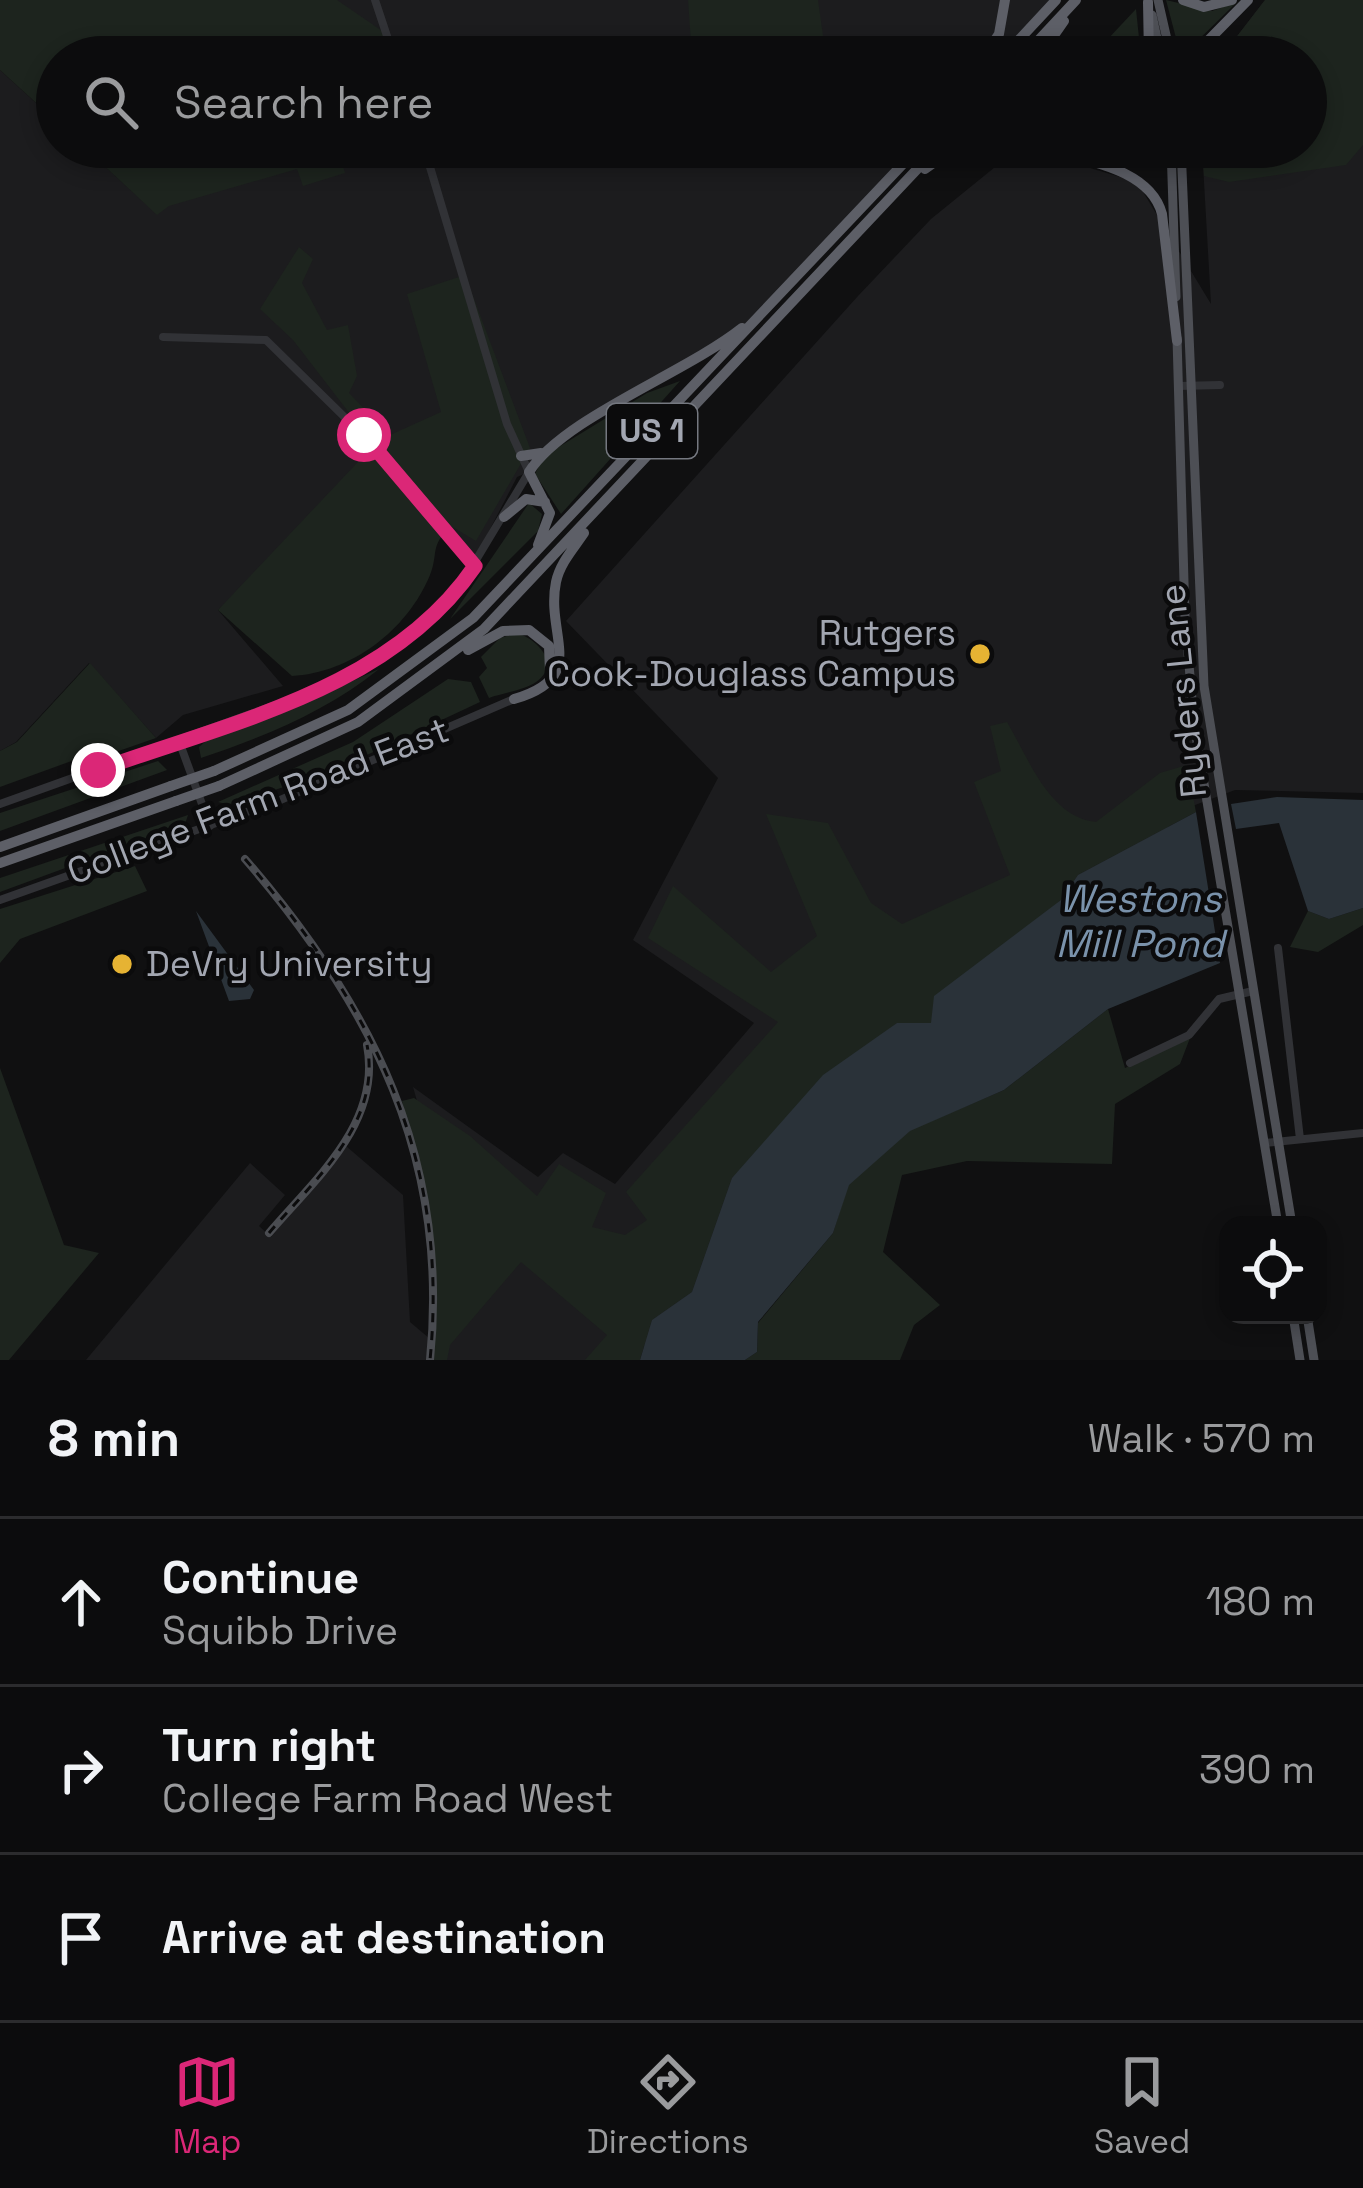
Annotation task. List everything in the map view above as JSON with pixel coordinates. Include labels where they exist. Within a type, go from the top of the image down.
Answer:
[{"type":"highway","points":[[998,36],[1005,0]]},
{"type":"highway","points":[[1023,36],[1056,0]]},
{"type":"highway","points":[[1043,36],[1077,0]]},
{"type":"highway","points":[[1053,36],[1077,0]]},
{"type":"highway","points":[[1183,0],[1209,7],[1232,0]]},
{"type":"highway","points":[[1206,36],[1248,0]]},
{"type":"highway","points":[[1148,1],[1149,36]]},
{"type":"highway","points":[[898,180],[905,168]]},
{"type":"highway","name":"US 1","points":[[0,847],[214,771],[302,734],[391,682],[453,635],[528,564],[777,299],[913,168]]},
{"type":"highway","points":[[898,180],[919,168]]},
{"type":"highway","points":[[1105,168],[1130,176],[1155,195],[1162,214],[1177,341]]},
{"type":"highway","name":"US 1","points":[[0,862],[219,785],[335,734],[444,663],[503,610],[610,497],[898,180]]},
{"type":"highway","points":[[528,564],[549,524],[545,502],[529,472],[541,453],[566,433],[704,357],[777,299]]},
{"type":"highway","points":[[520,455],[541,453]]},
{"type":"highway","points":[[514,699],[540,690],[555,675],[560,656],[557,576],[610,497]]},
{"type":"highway","points":[[503,517],[526,499],[545,502]]},
{"type":"highway","points":[[444,663],[502,631],[536,633],[550,649],[551,670],[541,684],[514,699]]},
{"type":"main road","points":[[1158,0],[1166,36]]},
{"type":"main road","points":[[1148,1],[1156,36]]},
{"type":"main road","name":"Ryders Lane","points":[[1173,168],[1187,646],[1204,789],[1276,1216]]},
{"type":"main road","name":"Ryders Lane","points":[[1182,168],[1200,637],[1218,784],[1290,1216]]},
{"type":"main road","points":[[1294,1324],[1300,1360]]},
{"type":"main road","points":[[1308,1324],[1314,1360]]},
{"type":"street","points":[[375,0],[387,36]]},
{"type":"street","points":[[0,804],[178,741],[367,666],[432,618],[475,566],[529,472],[431,168]]},
{"type":"street","points":[[163,337],[266,340],[375,447],[475,566]]},
{"type":"street","points":[[1179,386],[1220,385]]},
{"type":"street","name":"College Farm Road East","points":[[0,899],[210,826],[514,699]]},
{"type":"street","points":[[178,741],[210,826]]},
{"type":"street","points":[[1278,948],[1300,1139]]},
{"type":"street","points":[[1130,1063],[1189,1036],[1212,1005],[1253,991]]},
{"type":"street","points":[[1264,1143],[1363,1133]]},
{"type":"shaded area","points":[[0,0],[1056,0],[1023,36],[36,36]]},
{"type":"shaded area","points":[[0,0],[337,0],[388,36],[36,36],[36,103],[0,70]]},
{"type":"shaded area","points":[[688,0],[818,0],[823,36],[691,36]]},
{"type":"shaded area","points":[[1166,0],[1212,11],[1237,2],[1202,36],[1175,36]]},
{"type":"shaded area","name":"Rutgers Cook-Douglass Campus","points":[[1265,0],[1363,0],[1363,793],[1235,790],[1187,808],[630,1360],[446,1360],[458,1244],[413,1087],[538,1177],[563,1153],[615,1184],[754,1023],[633,940],[718,778],[566,621],[858,296],[931,219],[994,168],[1090,168],[1137,182],[1211,304],[1203,168],[1327,168],[1327,36],[1237,36]]},
{"type":"shaded area","points":[[1265,0],[1363,0],[1363,145],[1346,165],[1327,168],[1327,36],[1237,36]]},
{"type":"shaded area","points":[[1136,9],[1139,36],[1111,36]]},
{"type":"shaded area","points":[[0,70],[36,103],[36,168],[107,168],[147,205],[118,168],[899,168],[777,299],[725,341],[566,433],[529,472],[517,477],[473,562],[383,456],[218,610],[283,686],[183,715],[156,738],[89,663],[16,742],[0,751]]},
{"type":"shaded area","points":[[107,168],[343,168],[345,173],[303,186],[297,169],[169,206],[157,215]]},
{"type":"shaded area","points":[[1203,168],[1325,168],[1229,182],[1204,176]]},
{"type":"shaded area","points":[[299,247],[313,259],[302,283],[327,330],[348,325],[357,376],[349,393],[390,435],[441,412],[407,294],[465,275],[530,448],[476,541],[451,526],[444,533],[420,595],[392,631],[335,667],[292,676],[218,610],[374,445],[293,340],[260,309]]},
{"type":"shaded area","points":[[680,381],[561,514],[535,474],[544,456],[647,393]]},
{"type":"shaded area","points":[[529,503],[542,514],[538,531],[450,619]]},
{"type":"shaded area","points":[[517,633],[539,646],[547,668],[531,685],[489,698],[479,677],[487,668],[481,657],[500,638]]},
{"type":"shaded area","points":[[90,663],[156,738],[110,754],[99,751],[0,787],[0,751],[17,742]]},
{"type":"shaded area","points":[[379,669],[294,721],[201,758],[199,747],[207,740],[277,715]]},
{"type":"shaded area","points":[[448,679],[471,682],[480,702],[337,769],[230,805],[218,802],[353,742]]},
{"type":"shaded area","points":[[1007,722],[1042,784],[1080,818],[1096,822],[1160,773],[1187,765],[1196,812],[1078,875],[1061,900],[931,1024],[897,1023],[732,1178],[692,1292],[652,1320],[640,1360],[585,1360],[607,1335],[521,1262],[450,1345],[447,1360],[434,1360],[429,1214],[402,1101],[414,1098],[470,1136],[537,1196],[559,1164],[606,1193],[592,1227],[625,1235],[647,1220],[626,1192],[778,1022],[648,938],[673,886],[771,972],[817,936],[766,814],[828,823],[871,903],[902,924],[1010,875],[974,782],[1001,771],[990,726]]},
{"type":"shaded area","points":[[158,761],[167,770],[0,831],[0,813]]},
{"type":"shaded area","points":[[188,815],[185,824],[0,892],[0,878]]},
{"type":"shaded area","points":[[135,866],[147,891],[20,939],[0,963],[0,909]]},
{"type":"shaded area","points":[[1363,908],[1363,925],[1318,952],[1290,947],[1308,911],[1329,919]]},
{"type":"shaded area","points":[[1108,1009],[1125,1068],[1190,1038],[1180,1064],[1115,1104],[1112,1164],[967,1161],[902,1175],[883,1252],[940,1305],[914,1325],[900,1360],[745,1360],[757,1352],[758,1323],[833,1233],[848,1185],[910,1130],[1004,1090]]},
{"type":"shaded area","points":[[0,1068],[64,1245],[99,1253],[9,1360],[0,1360]]},
{"type":"shaded area","points":[[346,1146],[403,1195],[410,1322],[436,1344],[434,1360],[86,1360],[250,1163],[285,1195],[259,1226],[271,1237]]},
{"type":"water","name":"Westons Mill Pond","points":[[1277,797],[1363,800],[1363,908],[1329,919],[1308,911],[1279,823],[1236,829],[1231,804]]},
{"type":"water","name":"Westons Mill Pond","points":[[1196,812],[1220,963],[1108,1009],[1004,1090],[910,1131],[849,1185],[833,1233],[758,1322],[757,1352],[745,1360],[640,1360],[652,1320],[692,1292],[732,1178],[823,1075],[897,1023],[931,1023],[934,996],[1061,900],[1078,875]]},
{"type":"water","points":[[196,911],[254,990],[250,999],[229,1001]]},
{"type":"railway","points":[[245,859],[331,971],[393,1090],[414,1152],[428,1218],[433,1287],[430,1360]]},
{"type":"railway","points":[[269,1233],[324,1170],[355,1125],[369,1073],[367,1045]]},
{"type":"place","name":"Rutgers Cook-Douglass Campus","points":[[980,654]]},
{"type":"place","name":"DeVry University","points":[[122,964]]},
{"type":"route","points":[[98,770],[356,672],[411,636],[461,585],[475,566],[364,435]]}]
